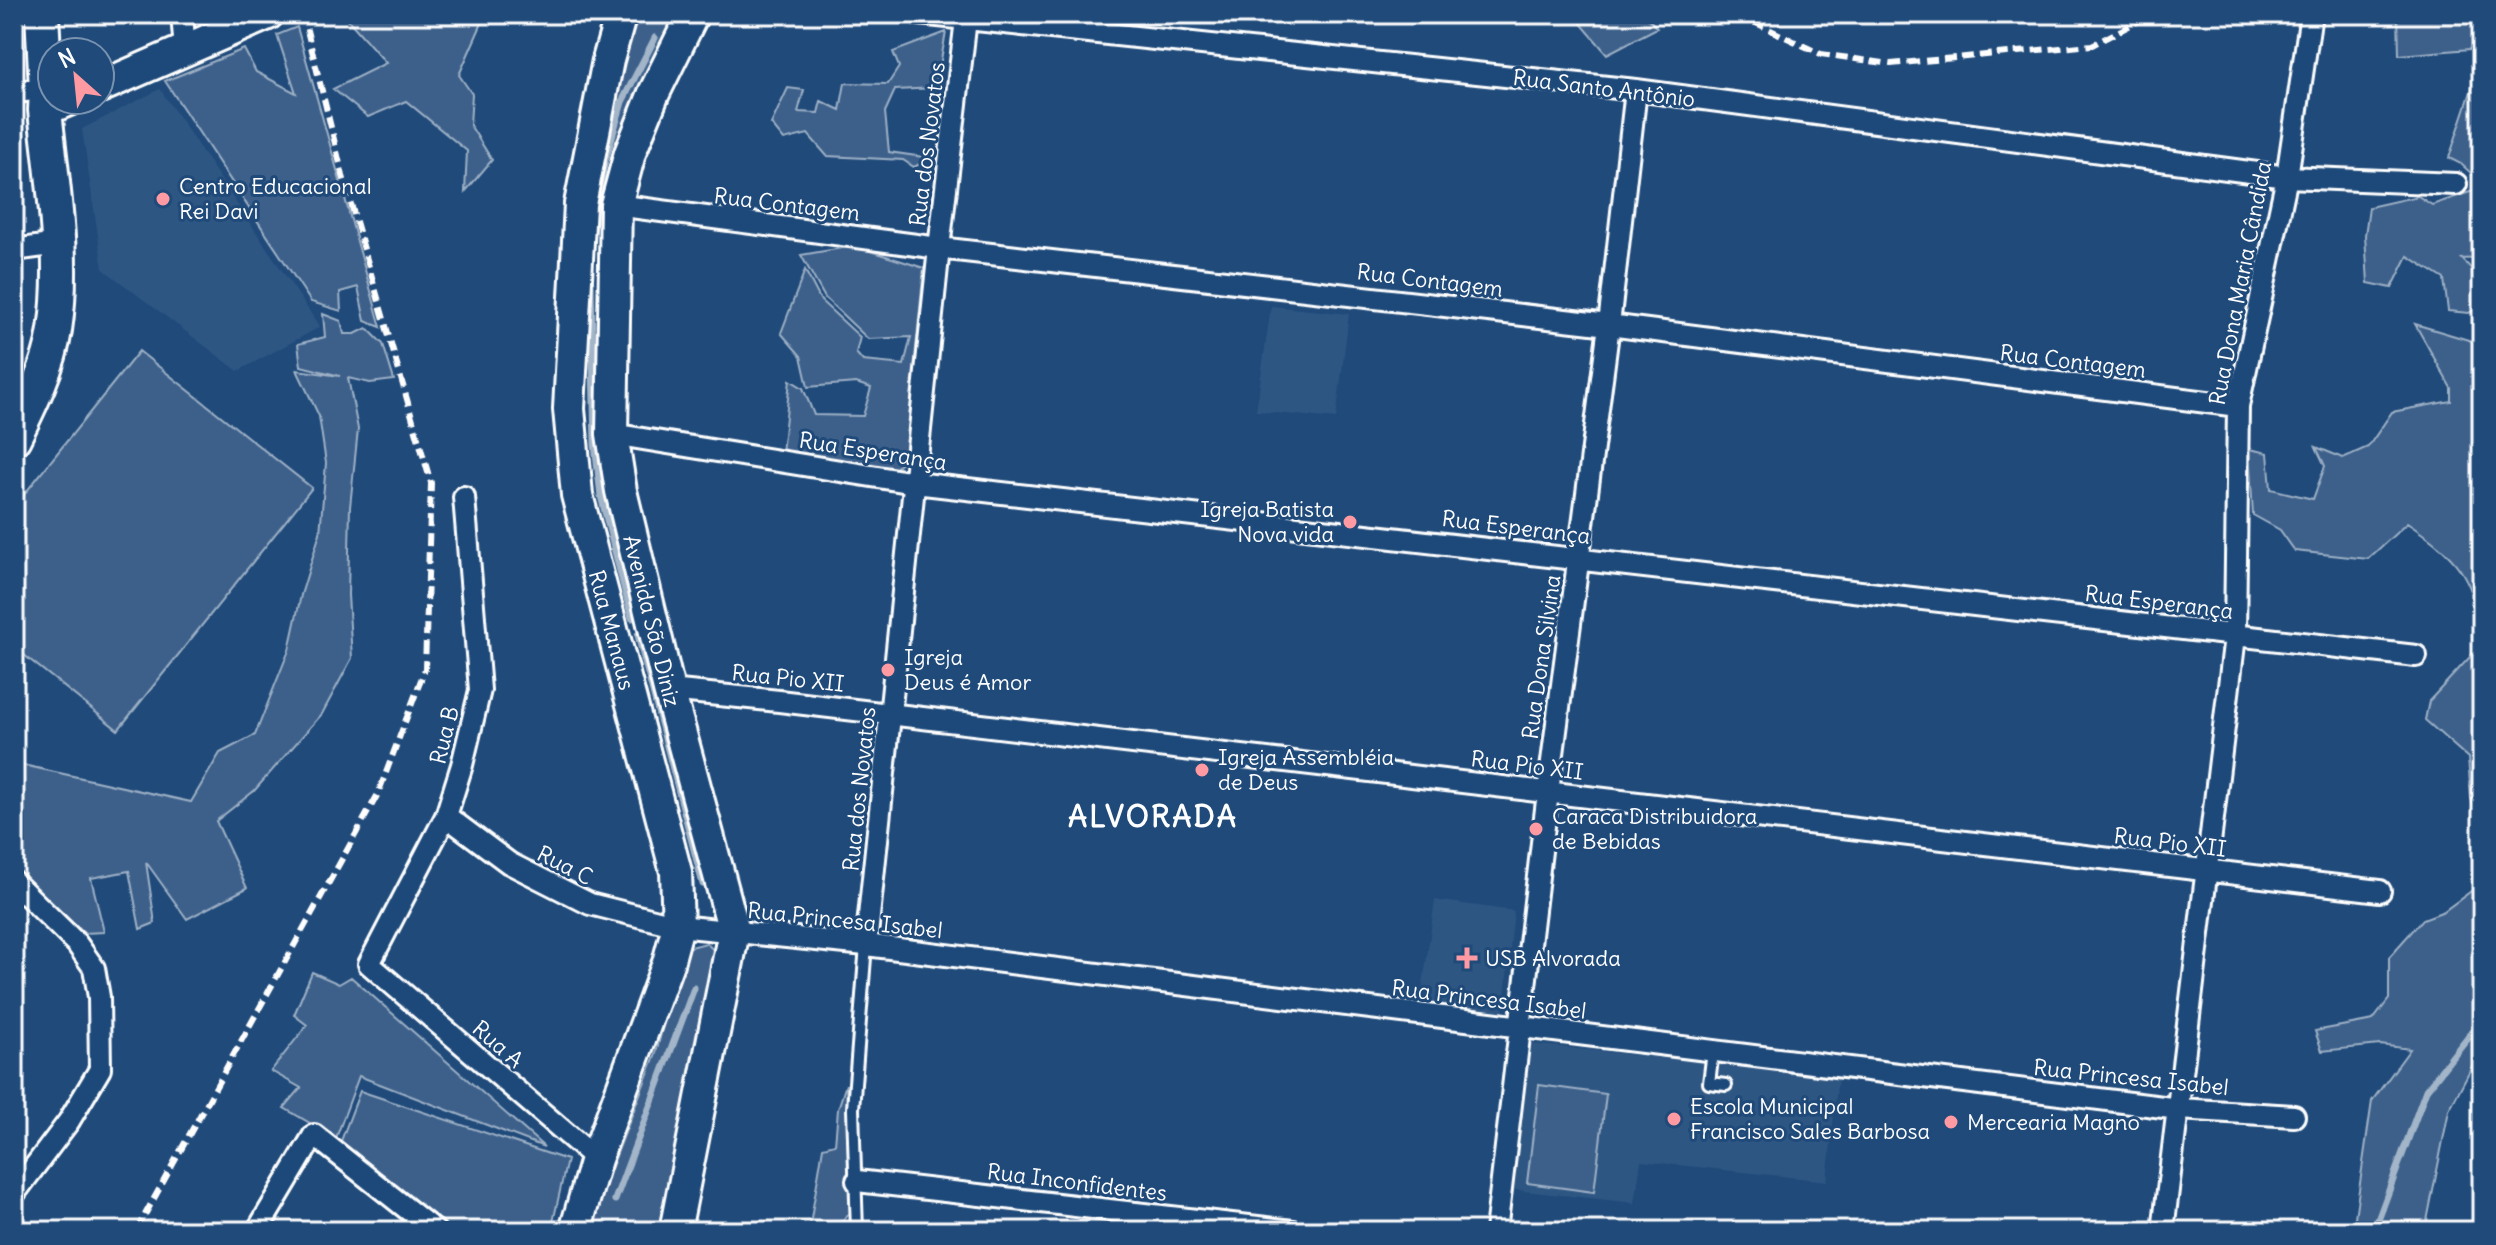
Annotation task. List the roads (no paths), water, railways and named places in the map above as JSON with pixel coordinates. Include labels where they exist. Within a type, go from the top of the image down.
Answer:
[{"type":"main road","points":[[42,14],[45,36]]},
{"type":"main road","points":[[14,438],[33,399],[55,331],[58,244],[54,116]]},
{"type":"street","points":[[182,14],[185,51]]},
{"type":"street","points":[[116,80],[268,14]]},
{"type":"street","name":"Rua Manaus","points":[[575,1231],[596,1159],[668,963],[678,926],[676,872],[577,495],[569,409],[580,204],[608,60],[621,14]]},
{"type":"street","name":"Avenida São Diniz","points":[[675,1231],[734,931],[669,690],[621,491],[612,434],[616,205],[630,153],[654,93],[693,14]]},
{"type":"street","name":"Rua Santo Antônio","points":[[919,14],[1636,90],[2287,177],[2456,184]]},
{"type":"street","name":"Rua Dona Maria Cândida","points":[[2163,1231],[2235,636],[2238,406],[2287,177],[2311,14]]},
{"type":"street","name":"Rua dos Novatos","points":[[866,945],[966,19]]},
{"type":"street","name":"Rua Dona Silvina","points":[[1496,1231],[1636,90]]},
{"type":"street","points":[[14,92],[36,97]]},
{"type":"street","name":"Rua Contagem","points":[[616,205],[939,248],[1609,325],[2238,406]]},
{"type":"street","points":[[14,250],[58,244]]},
{"type":"street","name":"Rua Esperança","points":[[612,434],[915,483],[2416,656]]},
{"type":"street","name":"Rua B","points":[[369,964],[446,816],[480,690],[464,497]]},
{"type":"street","name":"Rua Pio XII","points":[[669,690],[2380,891]]},
{"type":"street","name":"Rua C","points":[[446,816],[509,863],[590,904],[678,926]]},
{"type":"street","points":[[14,882],[77,944],[94,968],[99,997],[100,1069],[69,1121],[14,1194]]},
{"type":"street","name":"Rua Princesa Isabel","points":[[678,926],[866,945],[2179,1109],[2294,1116]]},
{"type":"street","name":"Rua A","points":[[369,964],[596,1159]]},
{"type":"street","points":[[257,1231],[314,1135],[435,1231]]},
{"type":"street","name":"Rua Inconfidentes","points":[[857,1181],[1293,1231]]},
{"type":"lane","name":"Rua dos Novatos","points":[[857,1231],[853,1109],[866,945]]},
{"type":"lane","points":[[1713,1051],[1709,1083],[1726,1085]]},
{"type":"waterway","points":[[593,232],[604,164],[622,102],[655,38]]},
{"type":"waterway","points":[[591,284],[595,444],[601,496],[632,618]]},
{"type":"waterway","points":[[2482,478],[2479,539],[2482,551]]},
{"type":"waterway","points":[[638,635],[703,884]]},
{"type":"waterway","points":[[615,1200],[694,988]]},
{"type":"waterway","points":[[2374,1231],[2426,1090],[2482,1019]]},
{"type":"waterway","points":[[603,1231],[605,1224]]},
{"type":"railway","points":[[136,1231],[378,794],[425,669],[431,483],[343,176],[303,14]]},
{"type":"railway","points":[[1737,14],[1821,54],[1891,64],[2092,45],[2152,14]]},
{"type":"place","name":"Centro Educacional Rei Davi","points":[[163,199]]},
{"type":"place","name":"Igreja Batista Nova vida","points":[[1350,522]]},
{"type":"place","name":"Igreja Deus é Amor","points":[[888,670]]},
{"type":"place","name":"Igreja Assembléia de Deus","points":[[1202,770]]},
{"type":"place","name":"Caraca Distribuidora de Bebidas","points":[[1536,829]]},
{"type":"place","name":"USB Alvorada","points":[[1467,958]]},
{"type":"place","name":"Escola Municipal Francisco Sales Barbosa","points":[[1674,1119]]},
{"type":"place","name":"Mercearia Magno","points":[[1951,1122]]},
{"type":"district","name":"ALVORADA","points":[[1153,816]]}]
